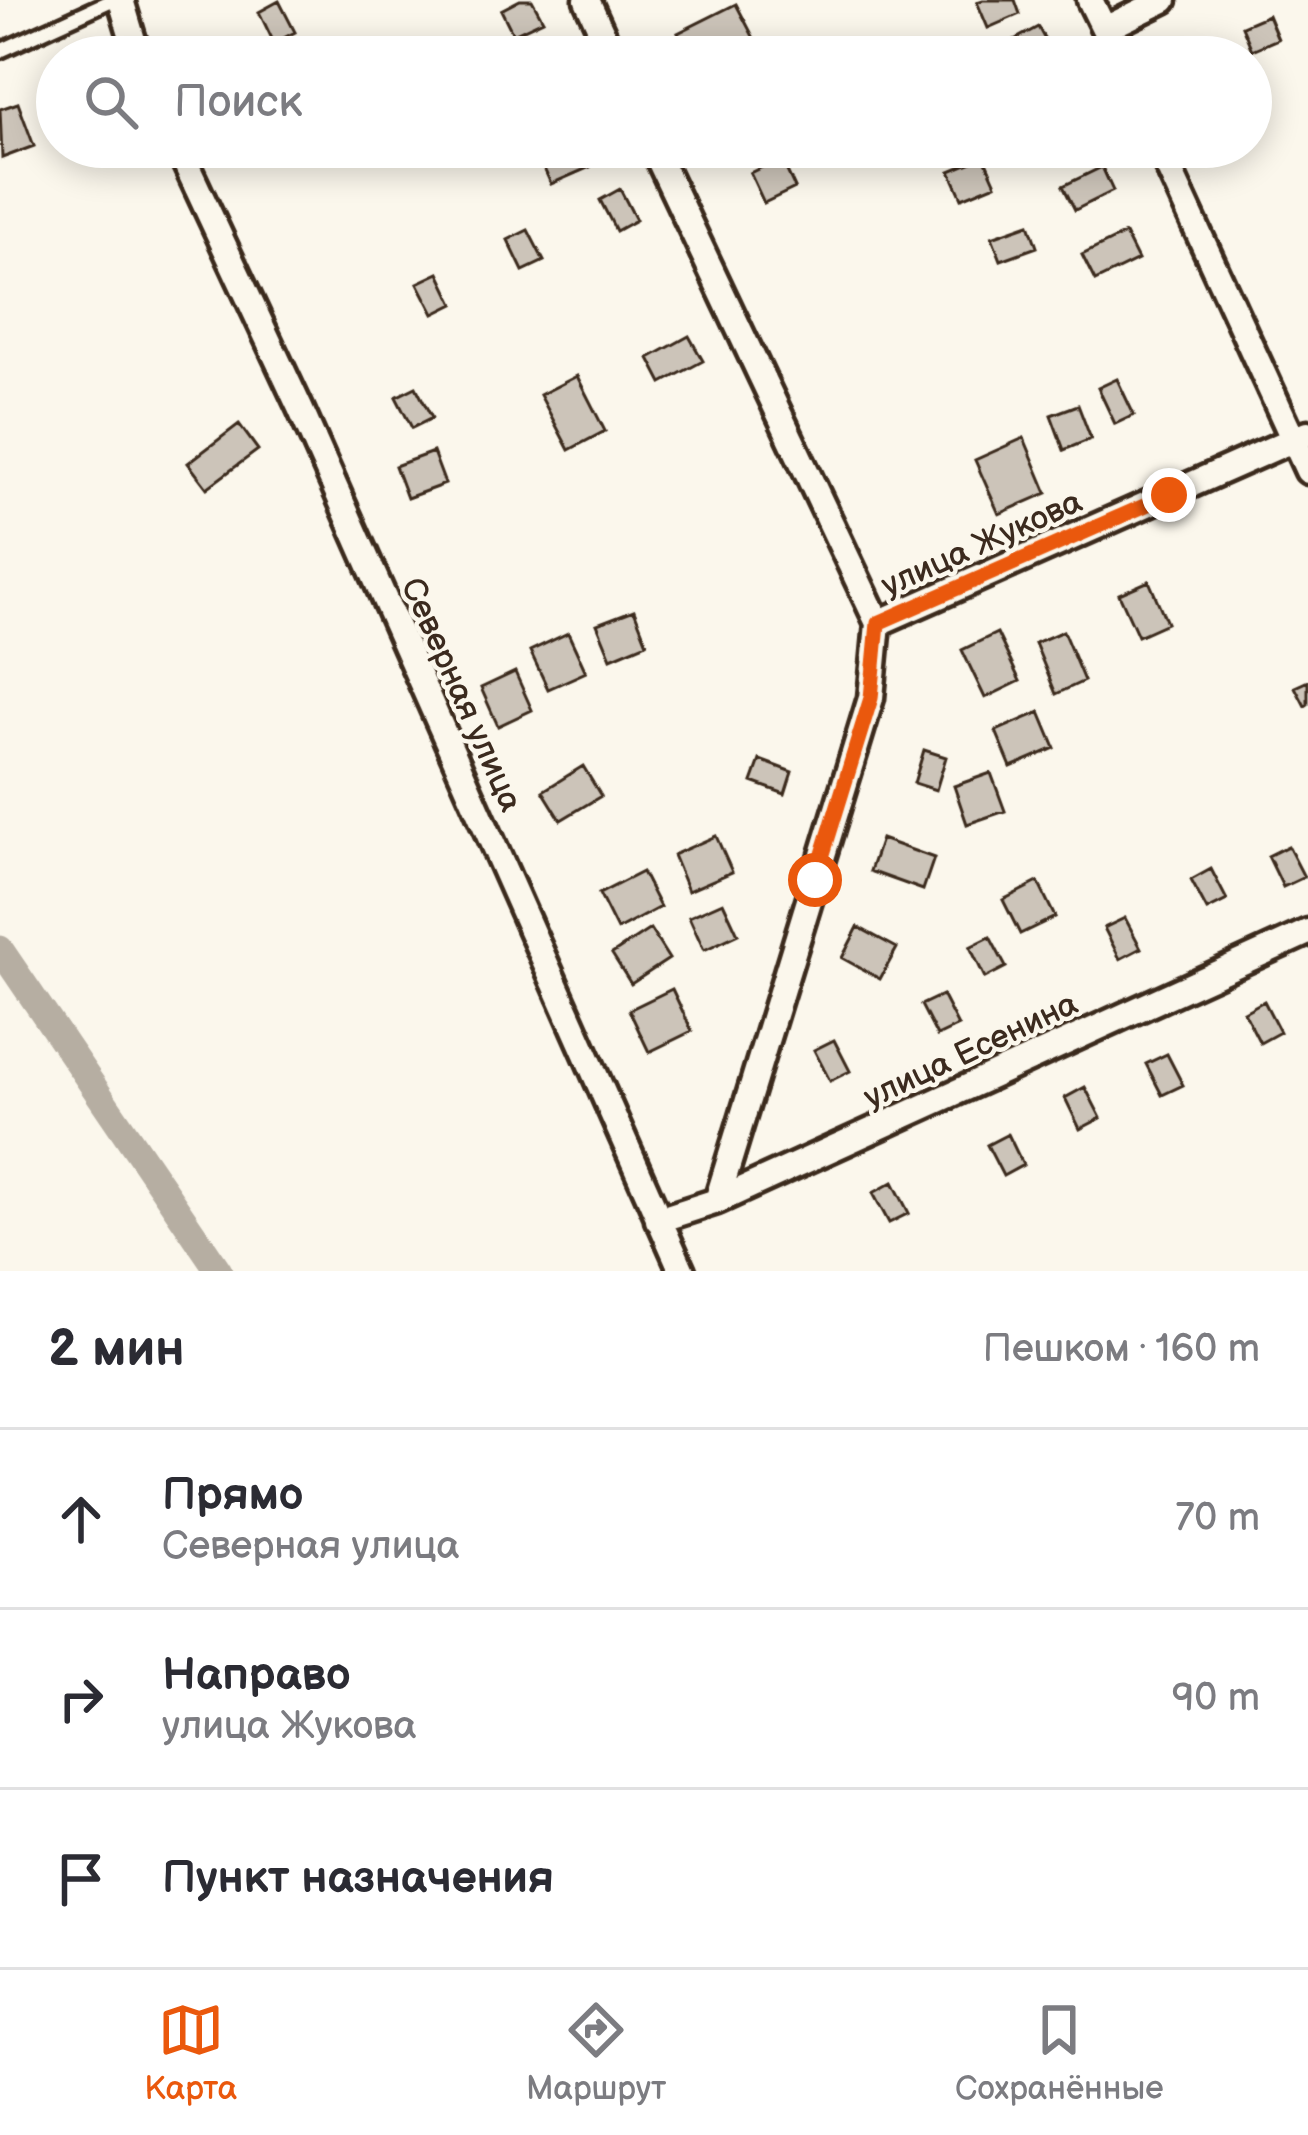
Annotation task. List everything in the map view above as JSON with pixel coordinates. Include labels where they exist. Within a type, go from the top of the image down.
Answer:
[{"type":"street","points":[[121,0],[131,36]]},
{"type":"street","points":[[587,0],[603,36]]},
{"type":"street","points":[[1090,0],[1108,36]]},
{"type":"street","points":[[1105,29],[1165,0]]},
{"type":"street","name":"Северная улица","points":[[188,168],[300,408],[682,1271]]},
{"type":"street","points":[[663,168],[878,623],[871,698],[718,1201]]},
{"type":"street","points":[[1169,168],[1301,437],[1308,471]]},
{"type":"street","name":"улица Жукова","points":[[878,623],[1301,437]]},
{"type":"street","name":"улица Есенина","points":[[658,1220],[718,1201],[1308,932]]},
{"type":"lane","points":[[0,51],[112,0]]},
{"type":"building","points":[[520,0],[532,0],[543,20],[513,34],[501,10]]},
{"type":"building","points":[[1015,0],[1020,14],[988,28],[977,2]]},
{"type":"building","points":[[279,1],[295,32],[271,36],[259,12]]},
{"type":"building","points":[[736,4],[753,36],[680,36]]},
{"type":"building","points":[[1268,15],[1278,39],[1246,36],[1242,26]]},
{"type":"building","points":[[1038,27],[1043,36],[1021,36]]},
{"type":"building","points":[[18,103],[34,146],[2,158],[0,109]]},
{"type":"building","points":[[544,168],[588,168],[551,184]]},
{"type":"building","points":[[786,168],[795,188],[764,203],[750,173]]},
{"type":"building","points":[[989,168],[996,184],[962,198],[950,171]]},
{"type":"building","points":[[1102,168],[1113,191],[1075,210],[1063,186]]},
{"type":"building","points":[[620,189],[636,220],[616,231],[600,200]]},
{"type":"building","points":[[1029,224],[1037,247],[1001,260],[992,237]]},
{"type":"building","points":[[528,230],[544,261],[523,271],[508,240]]},
{"type":"building","points":[[1125,234],[1138,260],[1095,281],[1082,255]]},
{"type":"building","points":[[439,273],[454,304],[434,314],[418,283]]},
{"type":"building","points":[[689,336],[703,361],[662,383],[649,358]]},
{"type":"building","points":[[577,376],[605,431],[569,450],[540,395]]},
{"type":"building","points":[[1117,379],[1134,415],[1115,424],[1098,388]]},
{"type":"building","points":[[416,387],[432,418],[412,428],[396,397]]},
{"type":"building","points":[[1078,405],[1091,439],[1064,450],[1051,415]]},
{"type":"building","points":[[239,424],[258,450],[207,488],[188,463]]},
{"type":"building","points":[[1024,438],[1047,493],[999,514],[975,460]]},
{"type":"building","points":[[433,452],[445,484],[407,498],[395,466]]},
{"type":"building","points":[[1149,581],[1167,623],[1138,636],[1119,594]]},
{"type":"building","points":[[634,610],[647,643],[611,658],[597,624]]},
{"type":"building","points":[[1063,631],[1084,681],[1056,694],[1035,643]]},
{"type":"building","points":[[568,633],[586,672],[548,689],[530,651]]},
{"type":"building","points":[[997,633],[1020,681],[985,698],[962,650]]},
{"type":"building","points":[[515,672],[532,710],[498,726],[481,688]]},
{"type":"building","points":[[1308,681],[1308,704],[1305,706],[1295,687]]},
{"type":"building","points":[[1040,712],[1055,748],[1011,767],[996,731]]},
{"type":"building","points":[[924,750],[946,757],[936,790],[914,783]]},
{"type":"building","points":[[760,760],[792,772],[785,794],[752,782]]},
{"type":"building","points":[[583,766],[601,796],[561,820],[543,791]]},
{"type":"building","points":[[991,773],[1005,811],[967,824],[954,786]]},
{"type":"building","points":[[716,836],[732,872],[688,891],[673,855]]},
{"type":"building","points":[[881,839],[934,858],[923,890],[870,871]]},
{"type":"building","points":[[1288,846],[1304,877],[1283,887],[1268,856]]},
{"type":"building","points":[[1211,869],[1227,900],[1207,910],[1191,880]]},
{"type":"building","points":[[642,872],[660,907],[617,930],[599,894]]},
{"type":"building","points":[[1038,882],[1055,917],[1020,934],[1003,900]]},
{"type":"building","points":[[723,902],[738,934],[704,950],[689,917]]},
{"type":"building","points":[[1125,918],[1141,948],[1120,959],[1104,928]]},
{"type":"building","points":[[858,927],[897,948],[880,979],[842,958]]},
{"type":"building","points":[[650,929],[669,959],[631,984],[612,954]]},
{"type":"building","points":[[990,937],[1006,967],[985,978],[970,947]]},
{"type":"building","points":[[672,989],[692,1031],[649,1052],[629,1010]]},
{"type":"building","points":[[942,995],[958,1026],[937,1036],[921,1005]]},
{"type":"building","points":[[1264,1001],[1280,1032],[1260,1043],[1244,1012]]},
{"type":"building","points":[[834,1040],[850,1071],[830,1081],[814,1050]]},
{"type":"building","points":[[1167,1054],[1183,1085],[1162,1095],[1146,1064]]},
{"type":"building","points":[[1085,1087],[1101,1118],[1080,1129],[1065,1098]]},
{"type":"building","points":[[1008,1134],[1023,1165],[1003,1176],[987,1145]]},
{"type":"building","points":[[893,1182],[909,1213],[889,1223],[873,1193]]},
{"type":"waterway","points":[[0,949],[219,1271]]},
{"type":"route","points":[[815,880],[871,698],[878,623],[1169,495]]}]
